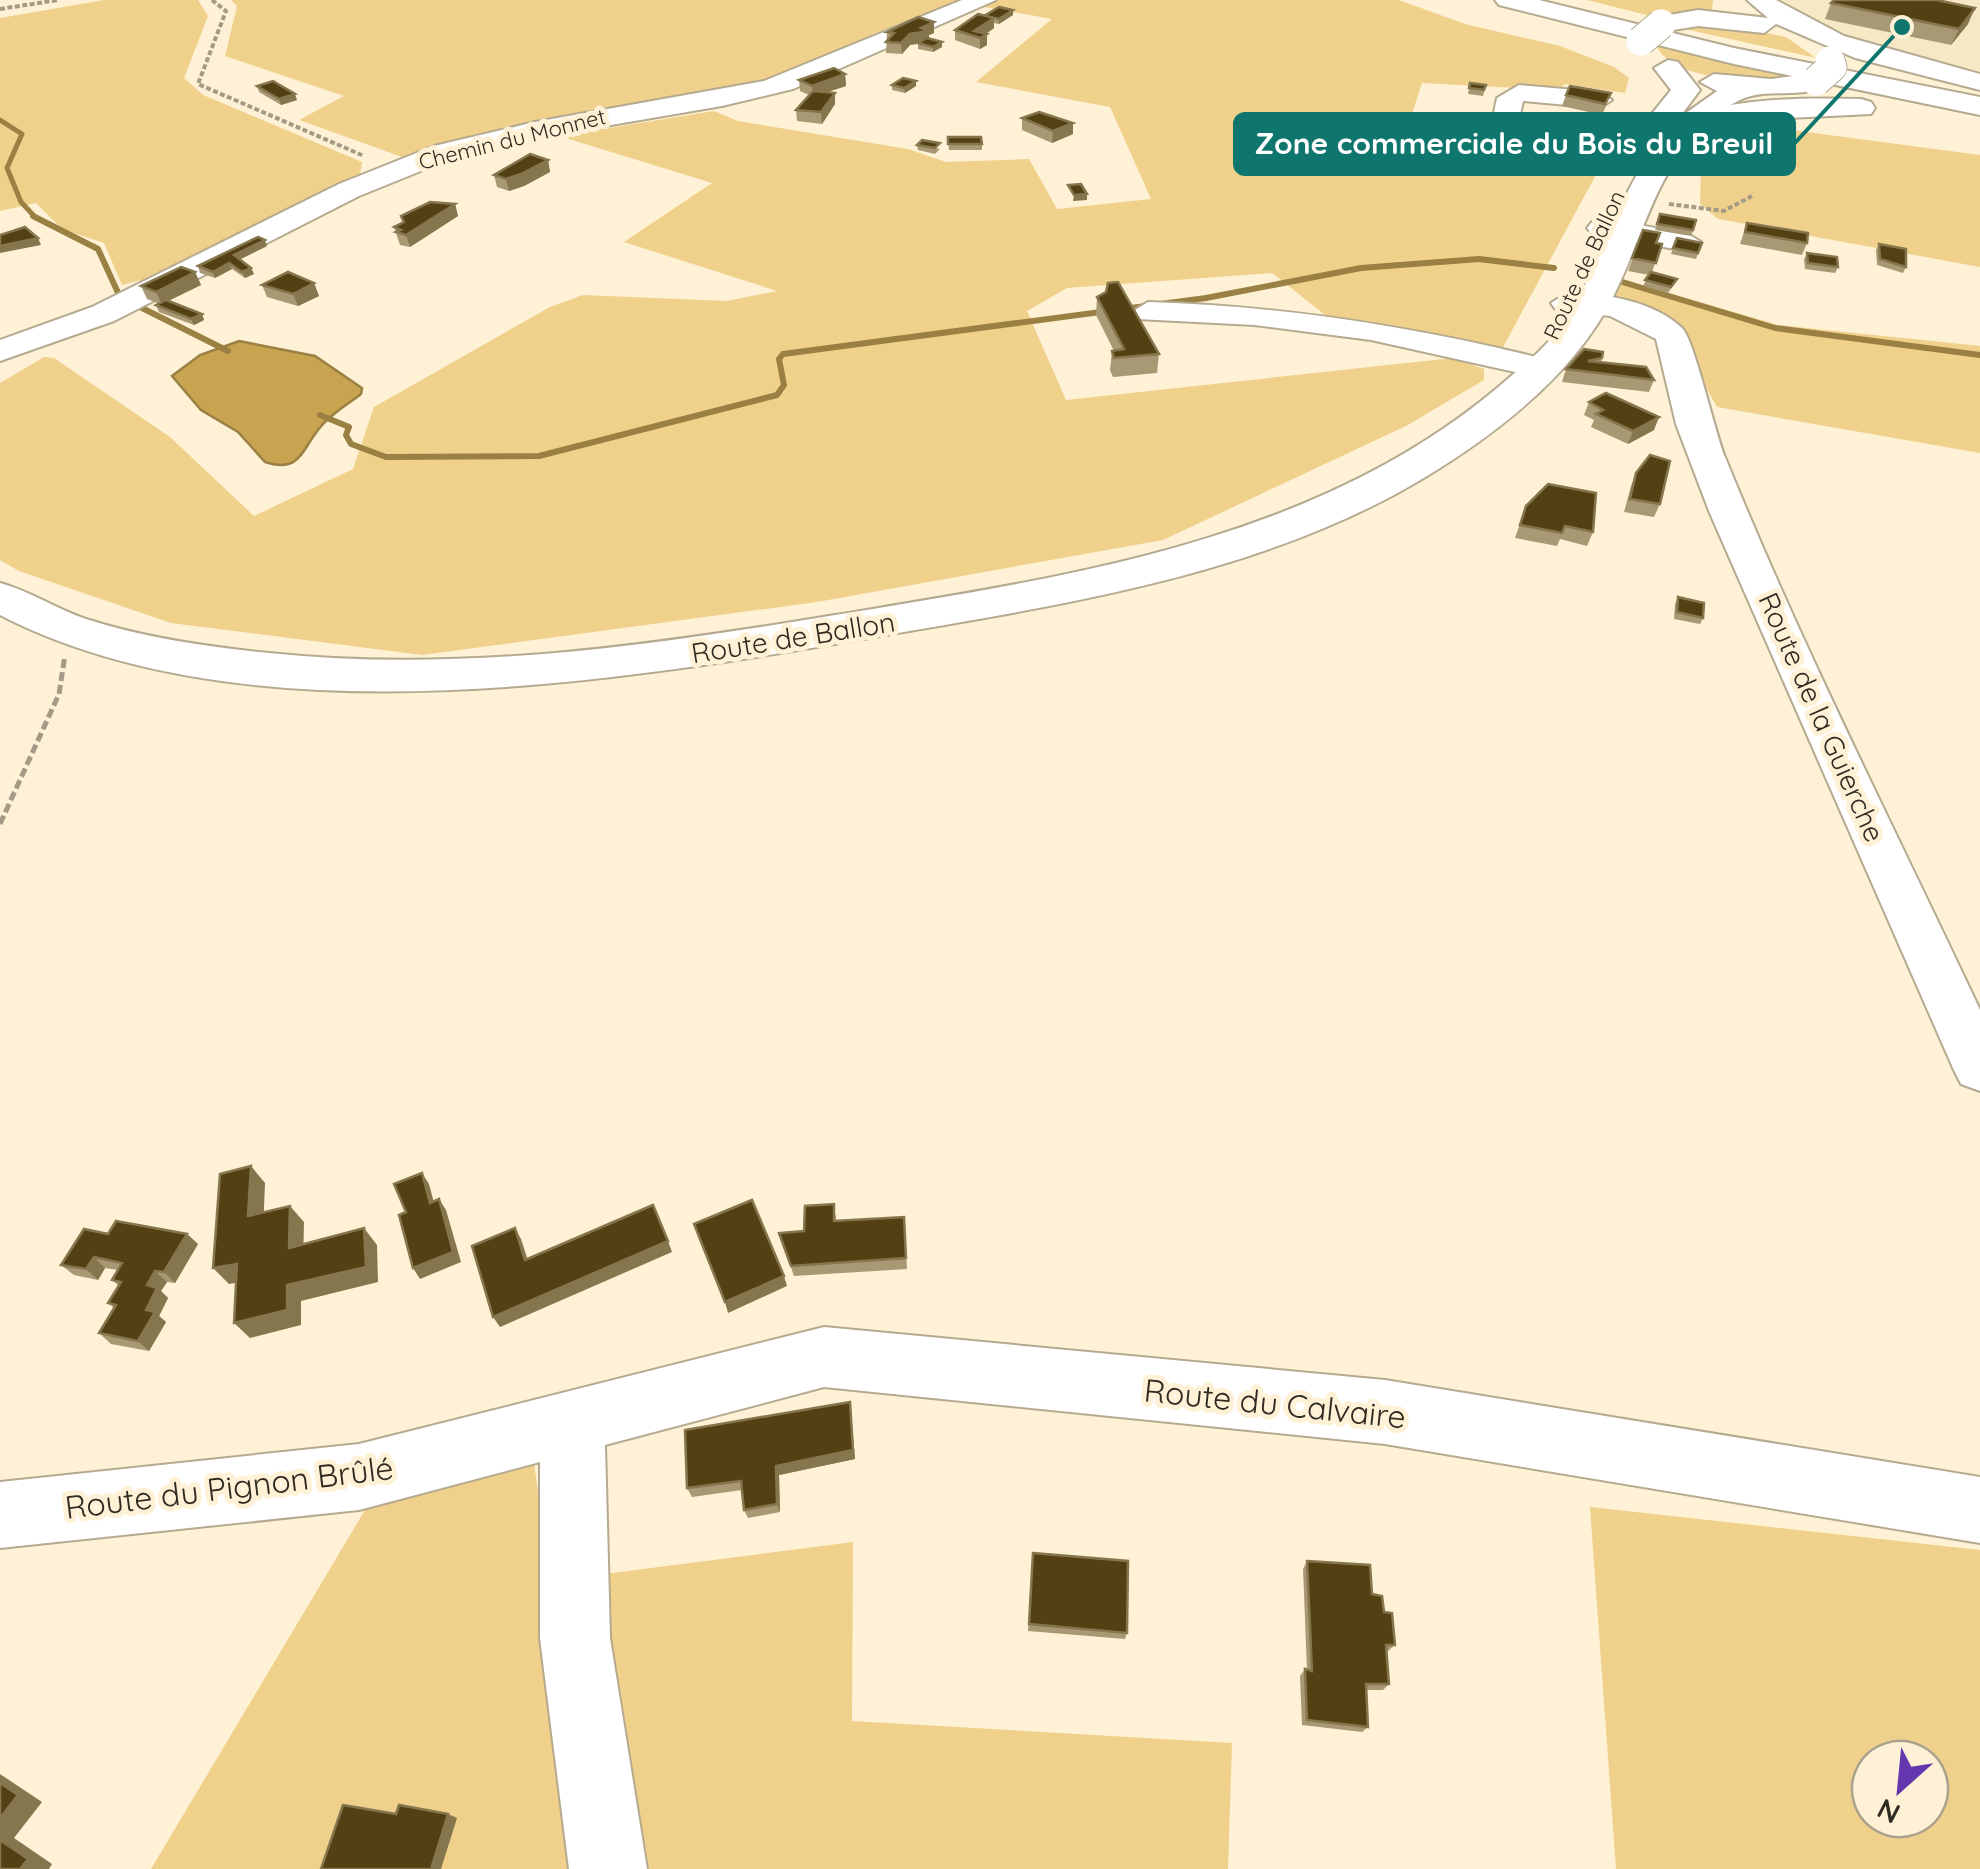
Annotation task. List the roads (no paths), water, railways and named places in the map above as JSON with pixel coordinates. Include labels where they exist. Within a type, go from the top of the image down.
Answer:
[{"type":"main road","points":[[1538,0],[1738,49],[1980,98]]},
{"type":"main road","points":[[1587,0],[1671,26]]},
{"type":"main road","points":[[1736,0],[1750,20],[1762,12]]},
{"type":"main road","points":[[1494,3],[1671,26],[1762,12],[1865,50],[1980,84]]},
{"type":"main road","points":[[1494,3],[1980,106]]},
{"type":"main road","points":[[1762,12],[1810,41],[1817,70]]},
{"type":"main road","points":[[1671,26],[1668,68],[1749,86],[1817,70],[1980,84]]},
{"type":"main road","name":"Route de Ballon","points":[[0,596],[68,629],[224,662],[337,674],[521,671],[698,654],[980,606],[1232,545],[1325,512],[1407,470],[1469,430],[1564,348],[1614,230],[1686,90],[1668,68]]},
{"type":"main road","points":[[1817,70],[1980,123]]},
{"type":"main road","name":"Route de Ballon","points":[[1614,230],[1643,198],[1655,154],[1699,110],[1720,96],[1749,86]]},
{"type":"main road","points":[[1655,154],[1706,120],[1758,108],[1878,109],[1980,123]]},
{"type":"street","name":"Chemin du Monnet","points":[[0,351],[47,338],[128,301],[398,168],[535,131],[708,101],[801,79],[915,24],[985,0]]},
{"type":"street","points":[[1598,100],[1519,93],[1510,98],[1504,128],[1525,139],[1655,154]]},
{"type":"street","points":[[1614,230],[1686,242]]},
{"type":"street","name":"Route de la Guierche","points":[[1582,307],[1647,338],[1678,362],[1694,424],[1728,510],[1980,1068]]},
{"type":"street","points":[[1148,312],[1254,315],[1371,330],[1538,367]]},
{"type":"street","name":"Route du Calvaire","points":[[572,1422],[824,1357],[1385,1412],[1980,1510]]},
{"type":"street","points":[[572,1422],[575,1638],[608,1869]]},
{"type":"street","name":"Route du Pignon Brûlé","points":[[0,1515],[359,1477],[572,1422]]},
{"type":"waterway","points":[[0,120],[22,134],[7,168],[21,202],[35,217]]},
{"type":"waterway","points":[[35,217],[98,249],[120,297],[228,351]]},
{"type":"waterway","points":[[320,415],[349,427],[346,435],[351,444],[386,457],[539,456],[777,395],[784,385],[779,359],[783,354],[1206,298],[1361,268],[1479,259],[1554,268]]},
{"type":"waterway","points":[[1619,281],[1775,328],[1980,355]]},
{"type":"place","name":"Zone commerciale du Bois du Breuil","points":[[1902,27]]}]
